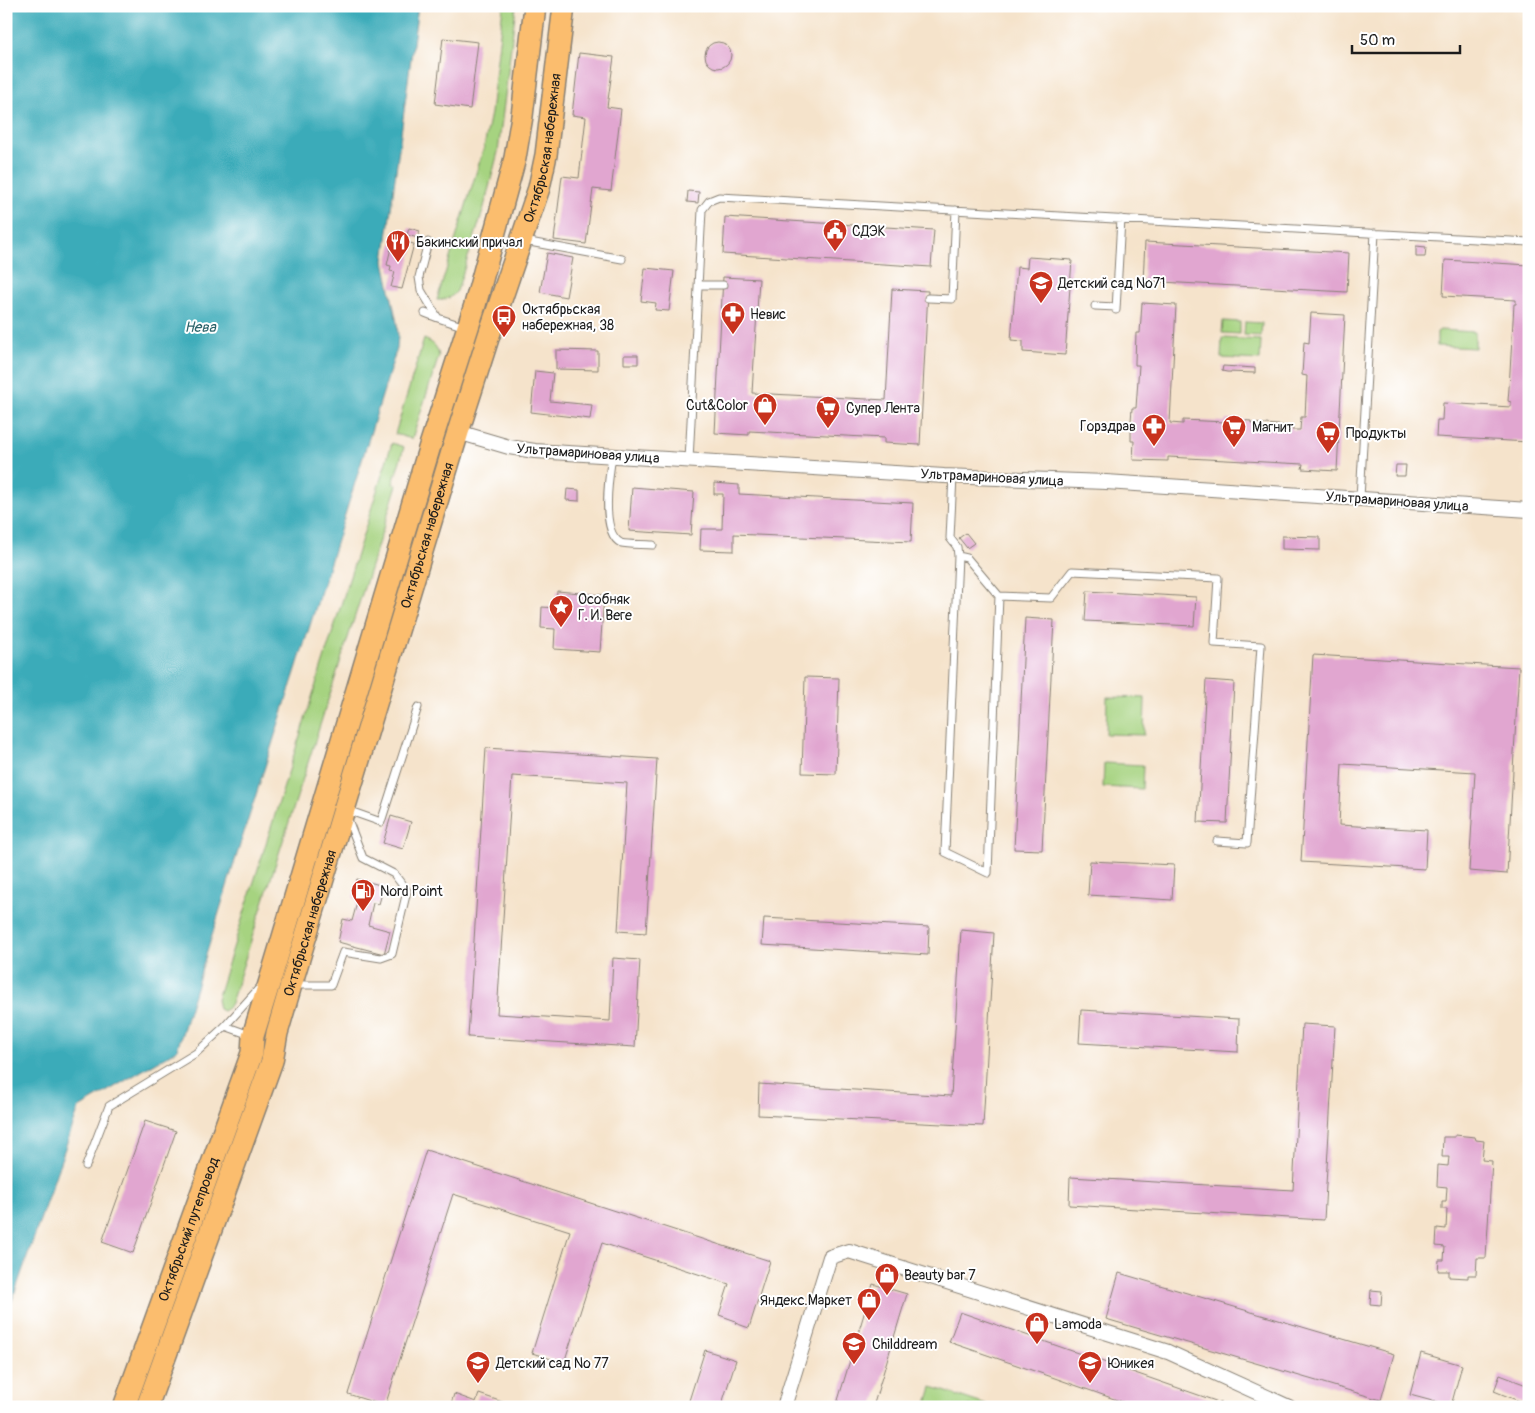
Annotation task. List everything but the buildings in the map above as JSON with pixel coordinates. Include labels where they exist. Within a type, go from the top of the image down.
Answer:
[{"type":"main road","name":"Октябрьская набережная","points":[[252,1044],[429,449],[467,328],[515,158],[535,6]]},
{"type":"main road","name":"Октябрьская набережная","points":[[272,1061],[277,1033],[291,985],[458,432],[539,188],[546,155],[564,6]]},
{"type":"main road","name":"Октябрьский путепровод","points":[[124,1407],[252,1044]]},
{"type":"main road","name":"Октябрьский путепровод","points":[[147,1407],[272,1061]]},
{"type":"street","name":"Ультрамариновая улица","points":[[458,432],[509,447],[535,451],[953,476],[1106,482],[1529,510]]},
{"type":"street","points":[[784,1407],[830,1257],[849,1251],[1168,1352],[1289,1407]]},
{"type":"lane","points":[[689,460],[702,210],[709,201],[719,197],[1529,242]]},
{"type":"lane","points":[[928,298],[952,299],[956,210]]},
{"type":"lane","points":[[1095,306],[1116,309],[1121,219]]},
{"type":"lane","points":[[1360,498],[1374,233]]},
{"type":"lane","points":[[521,240],[622,259]]},
{"type":"lane","points":[[428,242],[419,277],[421,290],[438,318]]},
{"type":"lane","points":[[698,285],[723,286]]},
{"type":"lane","points":[[425,313],[467,328]]},
{"type":"lane","points":[[612,456],[609,476],[608,513],[609,525],[614,536],[622,543],[653,544]]},
{"type":"lane","points":[[953,476],[950,538],[957,547],[958,556],[946,852],[988,873],[999,596],[967,558],[958,556]]},
{"type":"lane","points":[[999,596],[1051,598],[1072,571],[1218,578],[1214,643],[1261,646],[1247,843],[1217,841]]},
{"type":"lane","points":[[344,810],[381,822],[418,708]]},
{"type":"lane","points":[[291,985],[331,985],[343,952],[381,958],[392,954],[407,891],[394,874],[363,858],[344,810]]},
{"type":"lane","points":[[86,1166],[109,1106],[196,1053],[225,1026],[272,974]]},
{"type":"lane","points":[[225,1026],[252,1044]]},
{"type":"green space","points":[[503,6],[516,6],[498,152],[483,211],[457,291],[448,298],[437,300],[484,147],[491,113]]},
{"type":"green space","points":[[1223,321],[1240,322],[1240,334],[1222,333]]},
{"type":"green space","points":[[1245,322],[1262,323],[1261,336],[1244,335]]},
{"type":"green space","points":[[1440,330],[1475,332],[1475,348],[1437,346],[1437,332]]},
{"type":"green space","points":[[1222,338],[1261,340],[1260,360],[1221,358]]},
{"type":"green space","points":[[424,339],[434,345],[439,356],[412,439],[395,434]]},
{"type":"green space","points":[[392,443],[404,447],[393,484],[397,485],[231,1003],[223,1011],[219,1009],[217,999]]},
{"type":"green space","points":[[1107,697],[1145,698],[1144,735],[1106,734]]},
{"type":"green space","points":[[1104,763],[1143,765],[1142,789],[1103,787]]},
{"type":"green space","points":[[932,1387],[992,1407],[926,1407]]},
{"type":"water","name":"Нева","points":[[6,6],[418,6],[384,261],[397,323],[397,348],[335,547],[177,1050],[79,1108],[6,1318]]},
{"type":"place","name":"СДЭК","points":[[835,252]]},
{"type":"place","name":"Бакинский причал","points":[[398,263]]},
{"type":"place","name":"Детский сад №71","points":[[1041,304]]},
{"type":"place","name":"Невис","points":[[733,335]]},
{"type":"place","name":"Октябрьская набережная, 38","points":[[504,338]]},
{"type":"place","name":"Cut&Color","points":[[765,426]]},
{"type":"place","name":"Супер Лента","points":[[828,429]]},
{"type":"place","name":"Горздрав","points":[[1154,447]]},
{"type":"place","name":"Магнит","points":[[1234,448]]},
{"type":"place","name":"Продукты","points":[[1328,454]]},
{"type":"place","name":"Особняк Г. И. Веге","points":[[561,628]]},
{"type":"place","name":"Nord Point","points":[[363,912]]},
{"type":"place","name":"Beauty bar 7","points":[[887,1296]]},
{"type":"place","name":"Яндекс.Маркет","points":[[869,1321]]},
{"type":"place","name":"Lamoda","points":[[1037,1345]]},
{"type":"place","name":"Childdream","points":[[854,1365]]},
{"type":"place","name":"Детский сад № 77","points":[[478,1384]]},
{"type":"place","name":"Юникея","points":[[1090,1384]]}]
